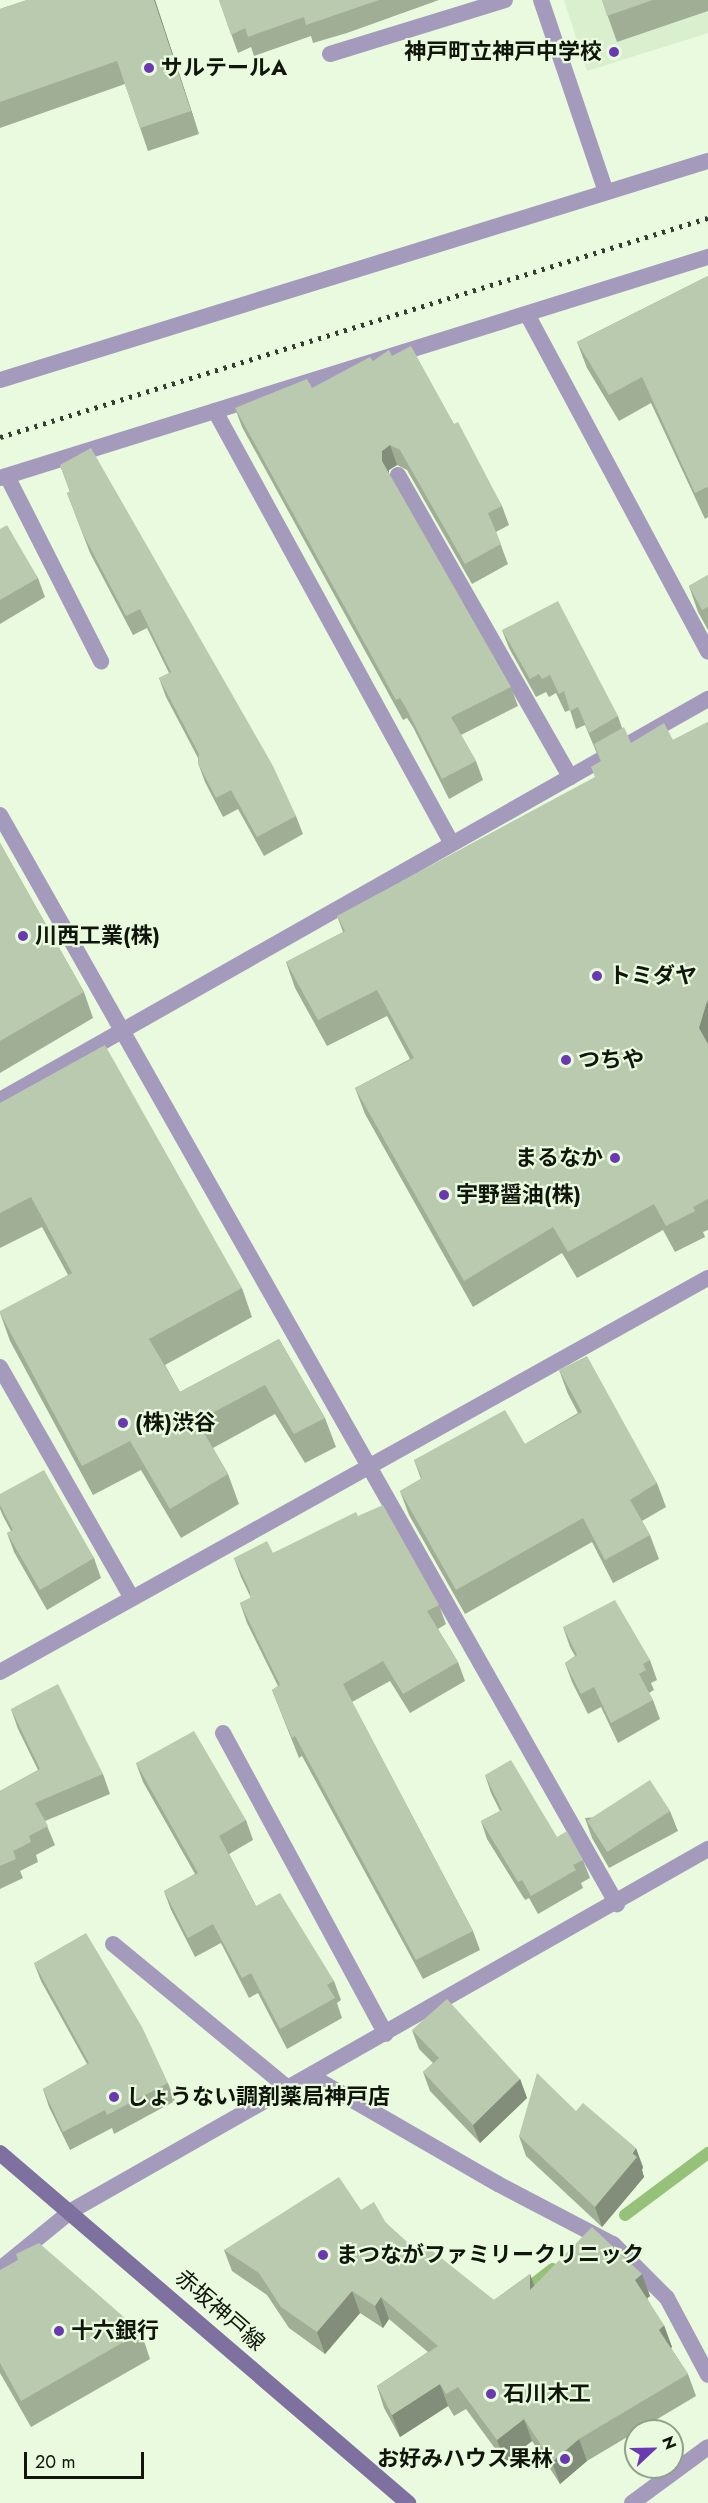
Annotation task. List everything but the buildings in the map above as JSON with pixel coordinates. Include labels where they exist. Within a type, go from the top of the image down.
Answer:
[{"type":"main road","name":"赤坂神戸線","points":[[0,2153],[71,2211],[408,2503]]},
{"type":"street","points":[[330,54],[505,0]]},
{"type":"street","points":[[541,0],[606,192]]},
{"type":"street","points":[[0,380],[708,161]]},
{"type":"street","points":[[101,661],[3,477],[708,257]]},
{"type":"street","points":[[527,314],[708,652]]},
{"type":"street","points":[[214,411],[452,843]]},
{"type":"street","points":[[398,475],[570,777]]},
{"type":"street","points":[[0,1100],[708,699]]},
{"type":"street","points":[[0,815],[617,1904]]},
{"type":"street","points":[[0,1672],[708,1278]]},
{"type":"street","points":[[0,1367],[132,1598]]},
{"type":"street","points":[[223,1733],[386,2034]]},
{"type":"street","points":[[0,2269],[71,2211],[617,1904],[708,1849]]},
{"type":"street","points":[[113,1944],[289,2089]]},
{"type":"street","points":[[311,2076],[498,2184],[613,2244],[667,2298],[708,2375]]},
{"type":"street","points":[[632,2503],[708,2447]]},
{"type":"shaded area","name":"神戸町立神戸中学校","points":[[564,0],[708,0],[708,33],[587,71]]},
{"type":"waterway","points":[[625,2215],[708,2153]]},
{"type":"waterway","points":[[522,2293],[553,2269]]},
{"type":"railway","points":[[0,437],[708,218]]},
{"type":"place","name":"神戸町立神戸中学校","points":[[614,52]]},
{"type":"place","name":"サルテールA","points":[[149,68]]},
{"type":"place","name":"川西工業(株)","points":[[23,936]]},
{"type":"place","name":"トミダヤ","points":[[597,976]]},
{"type":"place","name":"つちや","points":[[566,1060]]},
{"type":"place","name":"まるなか","points":[[615,1158]]},
{"type":"place","name":"宇野醤油(株)","points":[[444,1195]]},
{"type":"place","name":"(株)渋谷","points":[[123,1423]]},
{"type":"place","name":"しょうない調剤薬局神戸店","points":[[114,2097]]},
{"type":"place","name":"まつながファミリークリニック","points":[[323,2255]]},
{"type":"place","name":"十六銀行","points":[[59,2331]]},
{"type":"place","name":"石川木工","points":[[491,2394]]},
{"type":"place","name":"お好みハウス果林","points":[[565,2459]]}]
